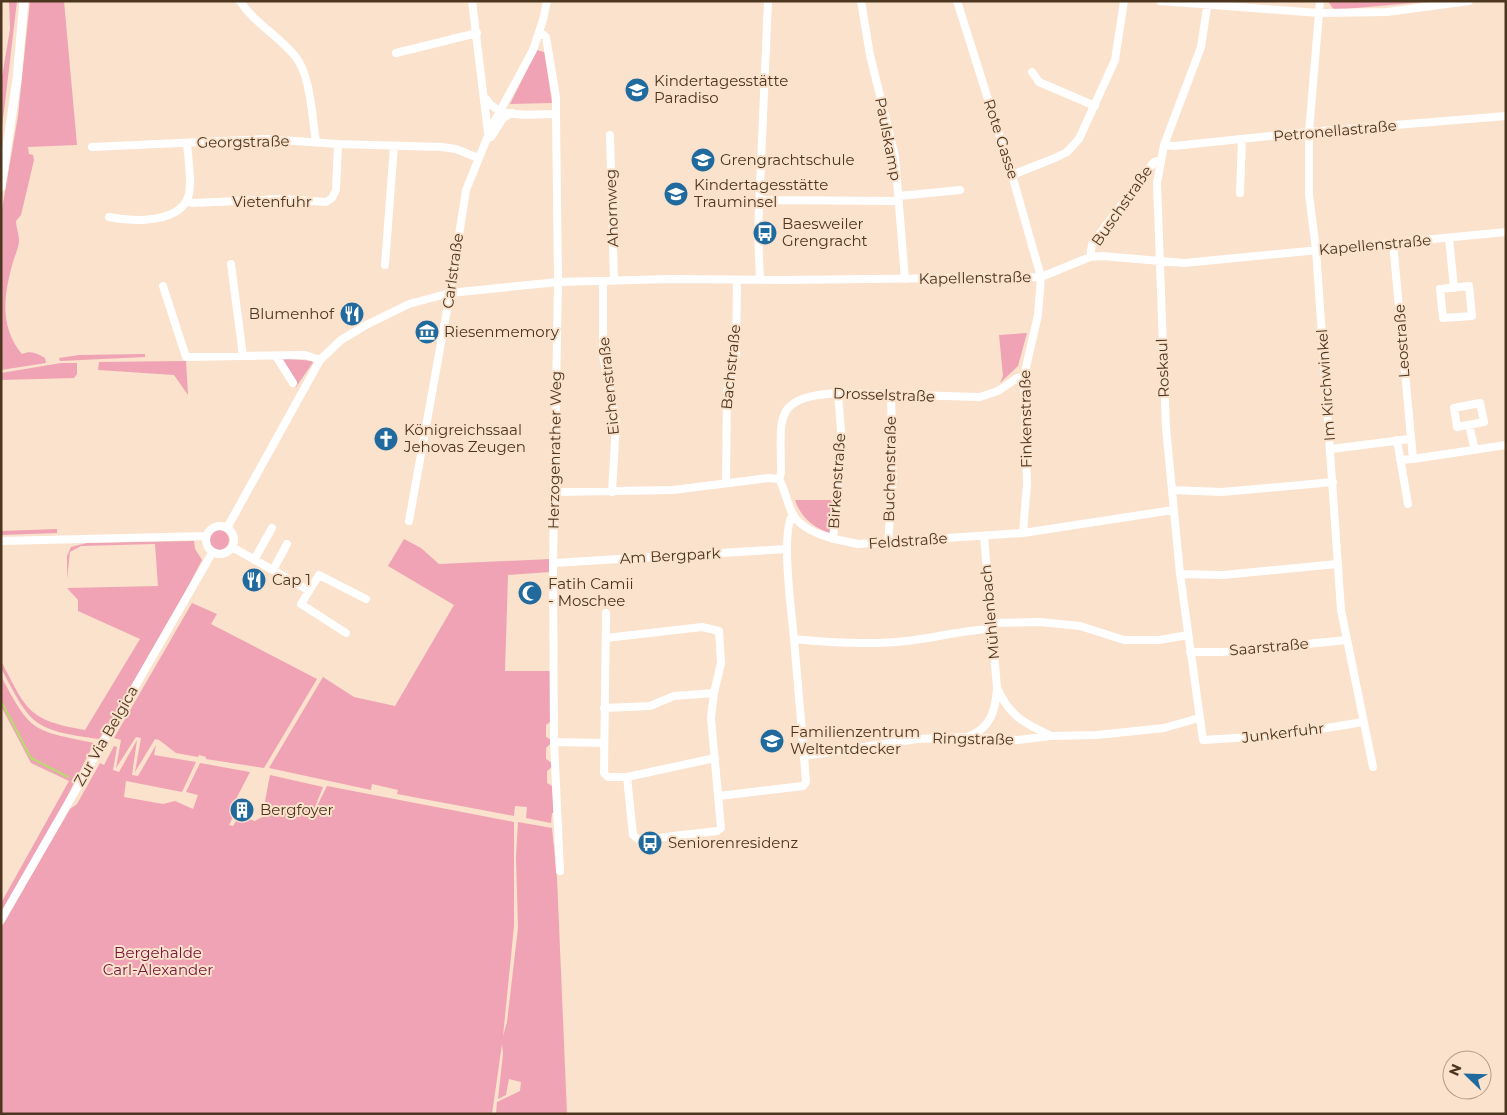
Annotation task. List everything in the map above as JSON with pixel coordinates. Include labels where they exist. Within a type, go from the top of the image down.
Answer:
[{"type":"main road","points":[[1,187],[17,80],[24,1]]},
{"type":"street","points":[[240,1],[247,11],[295,56],[302,68],[316,142]]},
{"type":"street","points":[[472,1],[488,126],[487,142]]},
{"type":"street","name":"Carlstraße","points":[[487,142],[492,126],[502,110],[540,32],[547,1]]},
{"type":"street","points":[[760,280],[759,200],[768,1]]},
{"type":"street","name":"Paulskamp","points":[[861,1],[870,55],[895,156],[905,279]]},
{"type":"street","name":"Rote Gasse","points":[[957,1],[1012,175],[1041,277]]},
{"type":"street","points":[[1012,175],[1068,152],[1079,140],[1115,60],[1124,1]]},
{"type":"street","points":[[1160,1],[1208,3],[1319,13],[1387,12],[1469,1]]},
{"type":"street","name":"Im Kirchwinkel","points":[[1320,1],[1309,132],[1309,194],[1316,250],[1341,610],[1373,767]]},
{"type":"street","name":"Roskaul","points":[[1203,740],[1180,574],[1164,404],[1157,183],[1164,145],[1201,47],[1208,3]]},
{"type":"street","name":"Herzogenrather Weg","points":[[540,32],[546,37],[556,97],[558,282],[552,564],[554,742],[560,871]]},
{"type":"street","points":[[396,53],[477,33]]},
{"type":"street","points":[[1032,72],[1039,82],[1095,106]]},
{"type":"street","points":[[483,91],[489,104],[502,110],[512,113],[556,114]]},
{"type":"street","name":"Carlstraße","points":[[409,522],[450,293],[466,190],[478,158],[487,142],[502,118],[512,113]]},
{"type":"street","name":"Petronellastraße","points":[[1164,145],[1174,146],[1309,132],[1506,116]]},
{"type":"street","name":"Ahornweg","points":[[610,135],[614,280]]},
{"type":"street","name":"Georgstraße","points":[[92,147],[267,139],[338,144],[442,146],[456,149],[478,158]]},
{"type":"street","points":[[1240,193],[1242,140]]},
{"type":"street","points":[[109,217],[120,219],[159,218],[173,214],[187,200],[190,191],[187,143]]},
{"type":"street","name":"Vietenfuhr","points":[[187,200],[192,203],[282,199],[326,202],[332,198],[336,190],[338,144]]},
{"type":"street","points":[[385,265],[394,146]]},
{"type":"street","name":"Buschstraße","points":[[1090,257],[1092,244],[1154,162],[1160,160]]},
{"type":"street","points":[[759,200],[899,199],[960,190]]},
{"type":"street","name":"Kapellenstraße","points":[[227,528],[320,360],[341,340],[366,324],[409,304],[450,293],[558,282],[614,280],[1041,277],[1090,257],[1115,256],[1184,263],[1506,232]]},
{"type":"street","points":[[1450,238],[1454,288]]},
{"type":"street","name":"Leostraße","points":[[1393,243],[1413,459]]},
{"type":"street","points":[[231,264],[244,356]]},
{"type":"street","name":"Finkenstraße","points":[[1023,533],[1027,484],[1024,376],[1038,314],[1041,277]]},
{"type":"street","name":"Bachstraße","points":[[726,483],[726,391],[736,355],[737,280]]},
{"type":"street","name":"Eichenstraße","points":[[603,281],[603,355],[616,422],[612,492]]},
{"type":"street","points":[[163,286],[186,357],[305,355],[320,360]]},
{"type":"street","points":[[1470,286],[1472,316],[1443,318],[1440,289],[1454,288],[1470,286]]},
{"type":"street","points":[[276,356],[293,383]]},
{"type":"street","name":"Drosselstraße","points":[[779,479],[781,473],[781,418],[794,401],[819,394],[838,393],[980,397],[998,391],[1017,378],[1024,376]]},
{"type":"street","name":"Birkenstraße","points":[[833,539],[842,443],[838,393]]},
{"type":"street","name":"Buchenstraße","points":[[888,543],[893,478],[891,395]]},
{"type":"street","points":[[1468,425],[1476,450]]},
{"type":"street","points":[[1331,449],[1410,438]]},
{"type":"street","points":[[1397,440],[1408,504]]},
{"type":"street","points":[[1400,460],[1506,445]]},
{"type":"street","points":[[555,492],[673,490],[769,478],[779,479],[792,514],[788,520],[787,549],[806,782],[803,786],[718,796]]},
{"type":"street","points":[[1172,490],[1222,492],[1333,482]]},
{"type":"street","name":"Feldstraße","points":[[792,514],[805,526],[833,539],[858,544],[1023,533],[1173,510]]},
{"type":"street","points":[[222,526],[227,528],[234,537],[232,547],[226,554],[212,553],[206,545],[206,536],[212,528],[222,526]]},
{"type":"street","points":[[254,560],[272,528]]},
{"type":"street","points":[[1,541],[206,536]]},
{"type":"street","name":"Mühlenbach","points":[[968,737],[985,728],[992,717],[997,688],[984,536]]},
{"type":"street","points":[[273,570],[288,544]]},
{"type":"street","points":[[232,547],[308,590]]},
{"type":"street","name":"Am Bergpark","points":[[552,564],[787,549]]},
{"type":"street","name":"Zur Via Belgica","points":[[1,920],[212,553]]},
{"type":"street","points":[[1180,574],[1223,575],[1337,564]]},
{"type":"street","points":[[346,633],[301,604],[308,590],[318,574],[366,599]]},
{"type":"street","points":[[606,613],[604,772],[608,777],[626,777],[715,758]]},
{"type":"street","points":[[794,639],[869,644],[909,641],[991,626],[1040,622],[1080,626],[1124,640],[1159,640],[1188,635]]},
{"type":"street","points":[[606,638],[702,627],[719,631],[721,663],[714,693],[711,718],[721,828],[716,831],[639,840],[633,836],[626,777]]},
{"type":"street","name":"Saarstraße","points":[[1190,652],[1226,652],[1347,640]]},
{"type":"street","name":"Mühlenbach","points":[[997,688],[1006,706],[1015,716],[1050,736]]},
{"type":"street","points":[[604,708],[650,706],[674,696],[714,693]]},
{"type":"street","name":"Ringstraße","points":[[804,756],[917,739],[968,737],[1018,740],[1050,736],[1097,735],[1154,729],[1200,718]]},
{"type":"street","name":"Junkerfuhr","points":[[1203,740],[1284,735],[1363,722]]},
{"type":"street","points":[[554,742],[603,744]]},
{"type":"green space","points":[[9,1],[17,1],[1,136],[1,83],[10,29]]},
{"type":"green space","points":[[30,1],[64,1],[77,145],[28,147],[29,154],[33,155],[34,160],[21,215],[16,221],[19,243],[7,287],[7,323],[10,334],[22,354],[28,352],[37,353],[45,358],[46,363],[1,370],[1,215],[18,116]]},
{"type":"green space","points":[[1328,1],[1435,1],[1334,10]]},
{"type":"green space","points":[[537,50],[544,52],[552,103],[510,104]]},
{"type":"green space","points":[[1027,333],[1018,366],[1000,383],[1003,376],[999,335]]},
{"type":"green space","points":[[145,354],[145,357],[60,361],[59,358],[79,355]]},
{"type":"green space","points":[[278,358],[314,361],[296,387]]},
{"type":"green space","points":[[186,361],[188,395],[174,375],[98,370],[99,362]]},
{"type":"green space","points":[[61,363],[77,363],[77,374],[74,378],[1,380],[1,373]]},
{"type":"green space","points":[[795,500],[834,500],[830,533],[808,521],[800,511]]},
{"type":"green space","points":[[57,529],[57,533],[1,535],[1,531]]},
{"type":"green space","points":[[219,530],[226,533],[229,540],[226,547],[219,550],[212,547],[209,540],[212,533]]},
{"type":"green space","points":[[404,539],[421,548],[439,564],[550,559],[550,572],[508,575],[505,671],[550,671],[551,721],[546,725],[546,737],[551,740],[551,743],[546,748],[546,759],[552,763],[552,767],[547,771],[547,783],[552,786],[554,813],[552,813],[551,823],[526,818],[527,807],[515,806],[514,816],[397,794],[398,790],[372,784],[371,790],[269,768],[323,677],[354,697],[395,706],[454,605],[388,566]]},
{"type":"green space","points":[[194,541],[195,549],[202,560],[127,696],[99,739],[77,736],[46,728],[36,721],[20,702],[1,668],[1,661],[17,691],[31,710],[51,722],[85,730],[140,639],[78,611],[78,600],[67,588],[158,586],[155,544],[81,546],[70,552],[67,579],[67,556],[71,547],[87,543]]},
{"type":"green space","points":[[192,603],[217,614],[211,624],[317,679],[264,768],[206,759],[206,757],[199,755],[198,757],[176,753],[155,739],[135,772],[141,738],[136,737],[116,768],[121,740],[114,738]]},
{"type":"green space","points":[[1,676],[19,709],[36,726],[58,735],[94,743],[61,809],[1,914],[1,903],[69,781],[31,763],[1,706]]},
{"type":"green space","name":"Bergehalde Carl-Alexander","points":[[137,740],[132,775],[138,776],[156,745],[154,755],[196,762],[182,792],[126,781],[124,797],[163,804],[175,801],[193,809],[198,795],[186,792],[200,763],[250,772],[236,799],[234,815],[229,825],[233,826],[239,816],[255,821],[262,817],[270,775],[323,787],[309,822],[327,786],[514,822],[514,926],[503,1036],[507,1022],[518,928],[516,857],[518,822],[552,828],[557,878],[567,1114],[496,1114],[497,1102],[520,1091],[521,1082],[509,1079],[506,1095],[498,1099],[503,1054],[502,1044],[492,1114],[1,1114],[1,928],[70,809],[77,804],[100,763],[104,765],[114,746],[117,747],[113,770],[119,772]]},
{"type":"waterway","points":[[1,701],[31,758],[68,777]]},
{"type":"place","name":"Kindertagesstätte Paradiso","points":[[637,90]]},
{"type":"place","name":"Grengrachtschule","points":[[703,160]]},
{"type":"place","name":"Kindertagesstätte Trauminsel","points":[[676,194]]},
{"type":"place","name":"Baesweiler Grengracht","points":[[765,233]]},
{"type":"place","name":"Blumenhof","points":[[352,314]]},
{"type":"place","name":"Riesenmemory","points":[[427,332]]},
{"type":"place","name":"Königreichssaal Jehovas Zeugen","points":[[386,439]]},
{"type":"place","name":"Cap 1","points":[[254,580]]},
{"type":"place","name":"Fatih Camii - Moschee","points":[[530,593]]},
{"type":"place","name":"Familienzentrum Weltentdecker","points":[[772,741]]},
{"type":"place","name":"Bergfoyer","points":[[242,810]]},
{"type":"place","name":"Seniorenresidenz","points":[[650,843]]}]
